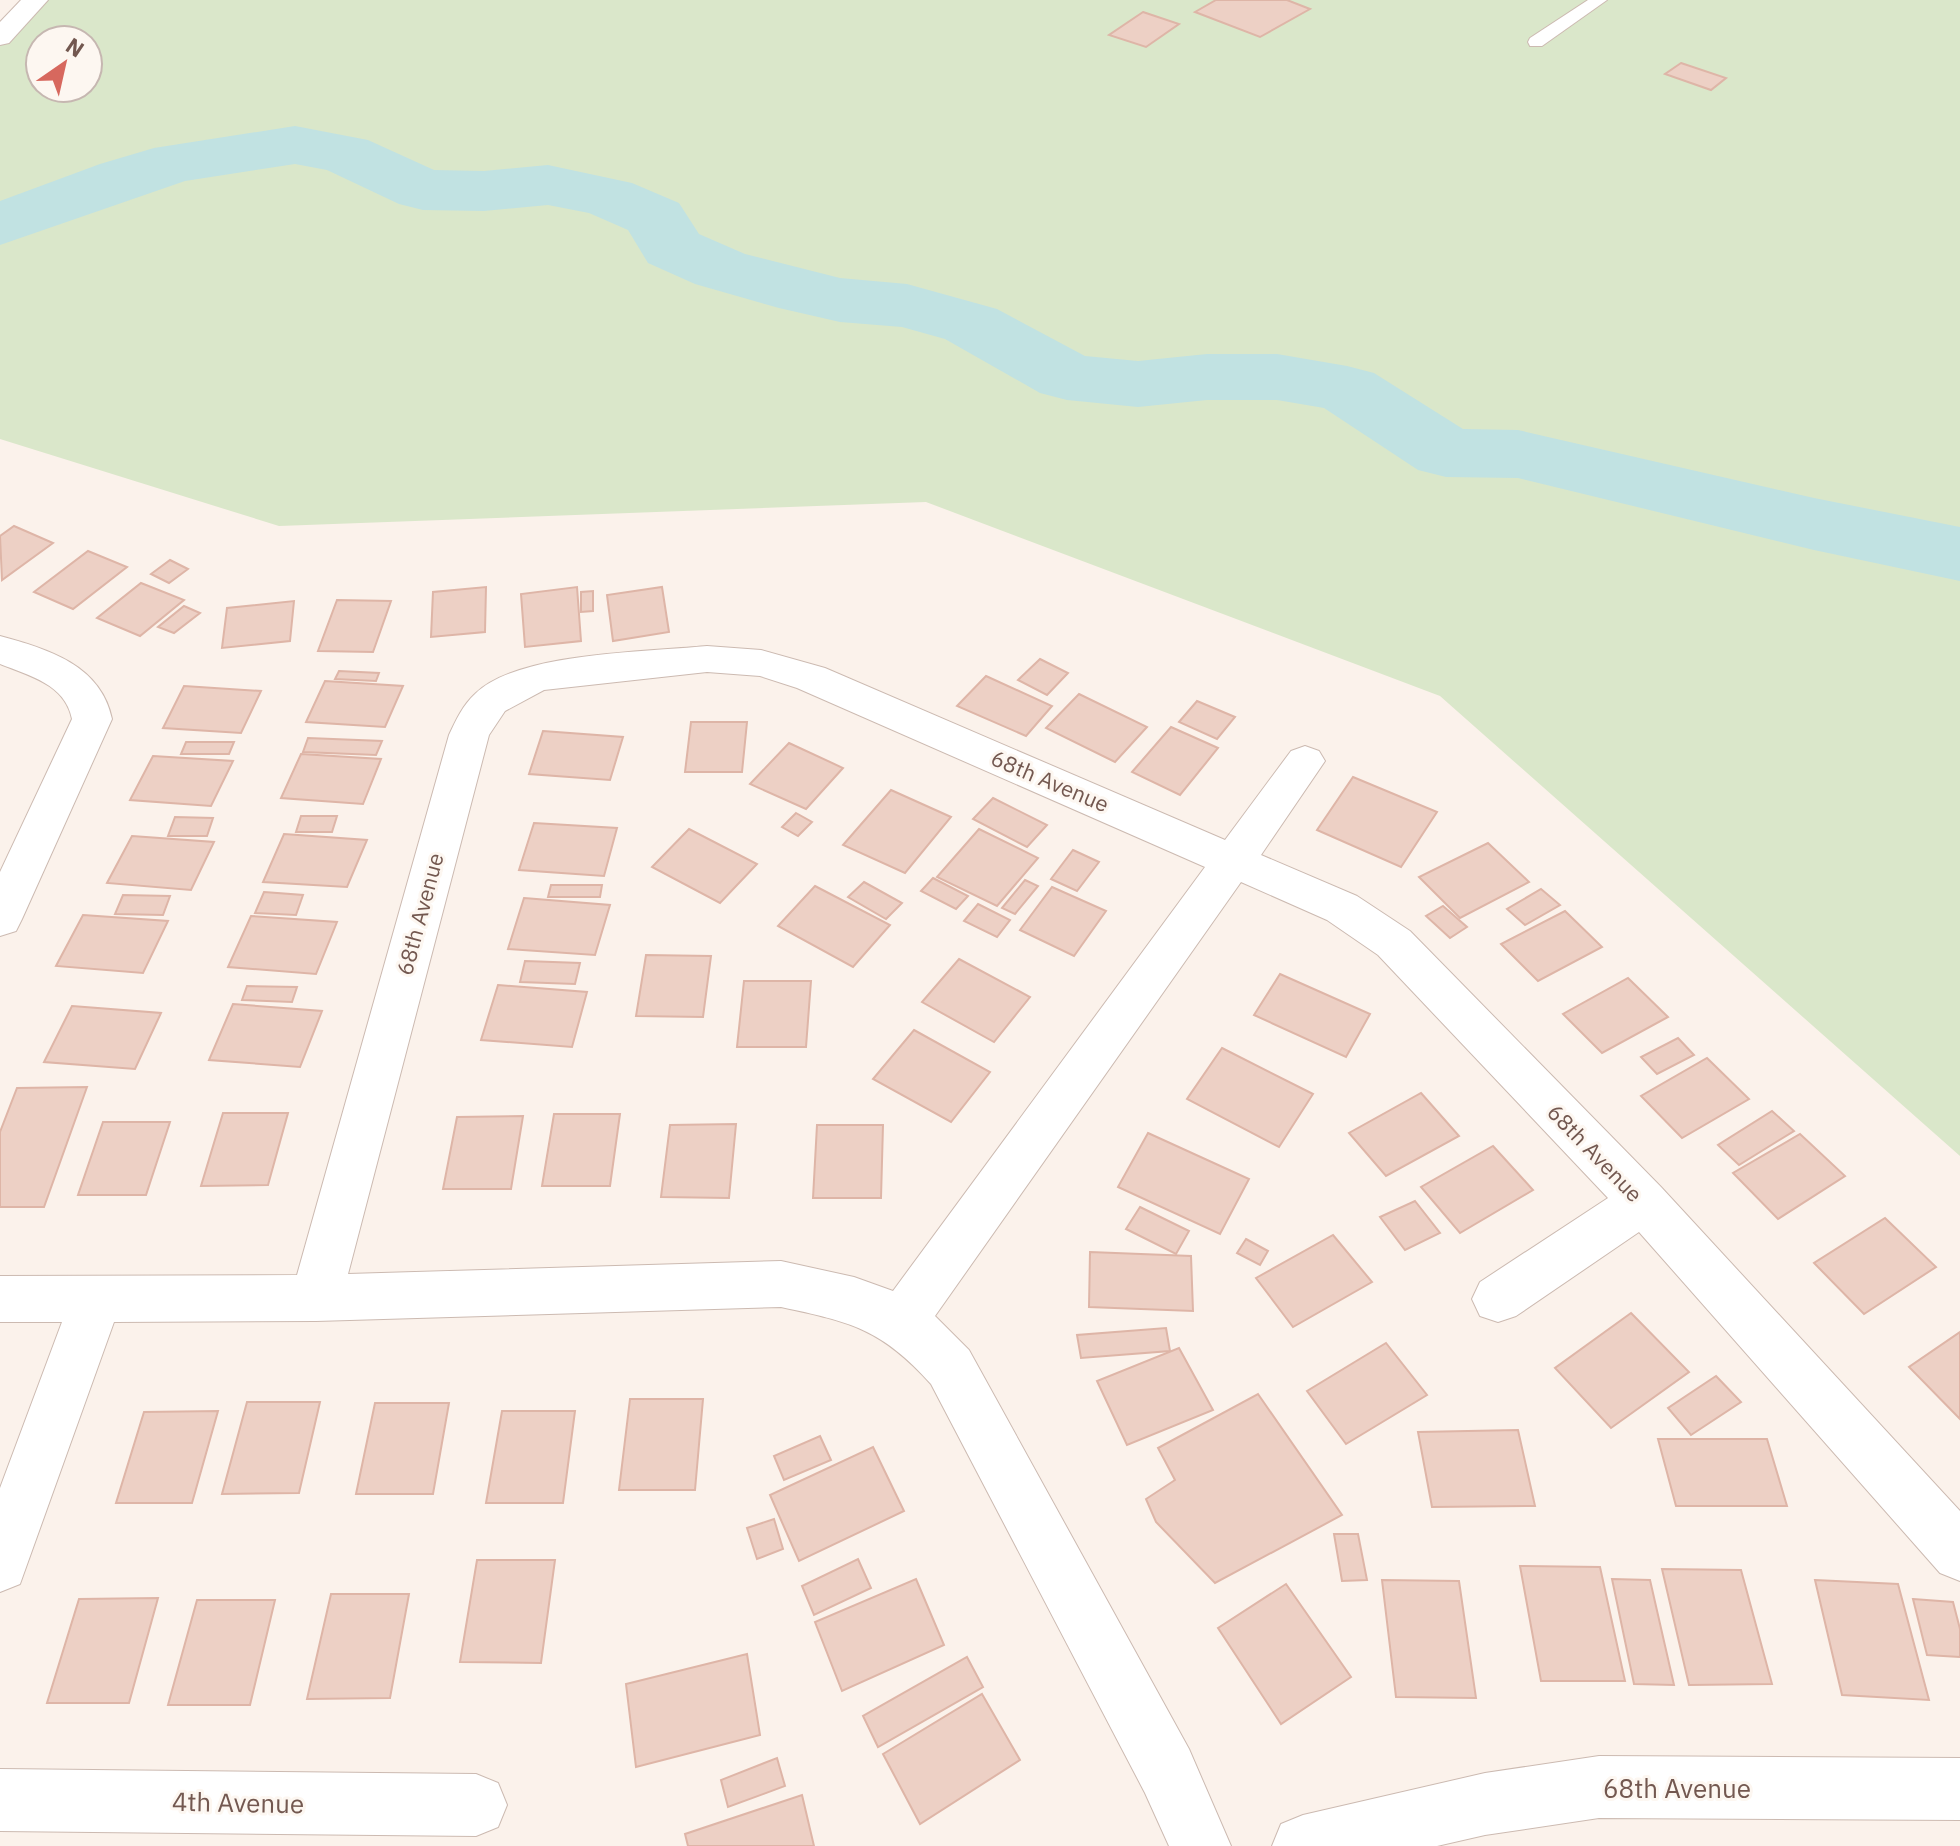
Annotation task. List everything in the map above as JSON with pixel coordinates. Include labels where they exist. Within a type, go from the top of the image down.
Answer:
[{"type":"street","points":[[0,37],[35,0]]},
{"type":"street","points":[[0,649],[63,674],[88,699],[92,719],[3,907]]},
{"type":"street","name":"68th Avenue","points":[[316,1298],[469,735],[478,717],[491,701],[511,687],[536,677],[707,659],[761,663],[811,678],[1235,860],[1342,908],[1394,943],[1643,1202],[1960,1553]]},
{"type":"street","points":[[902,1320],[1305,761]]},
{"type":"street","points":[[1498,1299],[1643,1202]]},
{"type":"street","points":[[0,1299],[316,1298],[781,1284],[855,1299],[902,1320],[931,1344],[950,1367],[1167,1771],[1200,1846]]},
{"type":"street","points":[[0,1564],[97,1298]]},
{"type":"street","name":"68th Avenue","points":[[1303,1846],[1485,1804],[1599,1787],[1960,1789]]},
{"type":"street","name":"4th Avenue","points":[[0,1800],[476,1805]]},
{"type":"lane","points":[[1536,42],[1599,0]]},
{"type":"green space","points":[[43,0],[1960,0],[1960,1156],[1440,696],[926,502],[279,526],[0,439],[0,46]]},
{"type":"building","points":[[1216,0],[1287,0],[1310,9],[1260,37],[1195,12]]},
{"type":"building","points":[[1143,12],[1179,24],[1146,47],[1109,35]]},
{"type":"building","points":[[1681,63],[1726,78],[1711,90],[1665,74]]},
{"type":"building","points":[[14,526],[53,543],[2,580],[0,536]]},
{"type":"building","points":[[88,551],[127,567],[73,609],[34,592]]},
{"type":"building","points":[[170,560],[188,569],[169,583],[151,574]]},
{"type":"building","points":[[141,583],[184,600],[140,636],[97,618]]},
{"type":"building","points":[[486,587],[485,632],[431,637],[433,592]]},
{"type":"building","points":[[577,587],[581,641],[525,647],[521,594]]},
{"type":"building","points":[[662,587],[669,632],[613,641],[607,595]]},
{"type":"building","points":[[593,591],[593,611],[581,612],[581,592]]},
{"type":"building","points":[[337,600],[391,601],[373,652],[318,651]]},
{"type":"building","points":[[294,601],[290,641],[222,648],[227,608]]},
{"type":"building","points":[[184,606],[200,613],[174,633],[158,627]]},
{"type":"building","points":[[1040,659],[1068,673],[1047,695],[1018,680]]},
{"type":"building","points":[[339,671],[379,673],[376,681],[335,679]]},
{"type":"building","points":[[986,676],[1052,706],[1026,736],[957,706]]},
{"type":"building","points":[[325,681],[403,686],[385,727],[306,722]]},
{"type":"building","points":[[184,686],[261,691],[241,733],[163,728]]},
{"type":"building","points":[[1079,694],[1147,727],[1115,762],[1046,728]]},
{"type":"building","points":[[1197,701],[1235,717],[1217,739],[1179,722]]},
{"type":"building","points":[[691,722],[747,722],[742,772],[685,772]]},
{"type":"building","points":[[1171,727],[1218,748],[1180,795],[1132,772]]},
{"type":"building","points":[[543,731],[623,737],[610,780],[529,774]]},
{"type":"building","points":[[308,738],[382,741],[376,755],[303,752]]},
{"type":"building","points":[[186,742],[234,742],[229,754],[181,754]]},
{"type":"building","points":[[789,743],[843,768],[806,809],[750,784]]},
{"type":"building","points":[[301,754],[381,759],[363,804],[281,798]]},
{"type":"building","points":[[153,756],[233,761],[211,806],[130,800]]},
{"type":"building","points":[[1353,777],[1437,812],[1401,867],[1317,830]]},
{"type":"building","points":[[891,790],[951,817],[905,873],[843,845]]},
{"type":"building","points":[[993,798],[1047,825],[1027,847],[973,819]]},
{"type":"building","points":[[796,813],[812,822],[798,836],[782,827]]},
{"type":"building","points":[[301,816],[337,816],[332,832],[296,832]]},
{"type":"building","points":[[175,817],[213,818],[207,836],[168,836]]},
{"type":"building","points":[[534,823],[617,828],[604,876],[519,870]]},
{"type":"building","points":[[689,829],[757,864],[720,903],[652,867]]},
{"type":"building","points":[[979,829],[1038,858],[997,906],[937,877]]},
{"type":"building","points":[[284,834],[367,840],[347,887],[263,882]]},
{"type":"building","points":[[132,836],[214,842],[191,890],[107,883]]},
{"type":"building","points":[[1488,843],[1529,882],[1460,918],[1419,877]]},
{"type":"building","points":[[1073,850],[1099,862],[1077,891],[1051,879]]},
{"type":"building","points":[[933,878],[968,896],[956,909],[921,891]]},
{"type":"building","points":[[1025,880],[1038,886],[1015,914],[1002,908]]},
{"type":"building","points":[[864,882],[902,903],[886,919],[848,897]]},
{"type":"building","points":[[551,885],[602,885],[600,897],[548,897]]},
{"type":"building","points":[[815,886],[890,925],[853,967],[778,926]]},
{"type":"building","points":[[1052,887],[1106,911],[1074,956],[1020,930]]},
{"type":"building","points":[[1541,889],[1560,905],[1525,925],[1507,909]]},
{"type":"building","points":[[264,892],[303,895],[296,915],[255,913]]},
{"type":"building","points":[[123,895],[170,896],[163,915],[115,914]]},
{"type":"building","points":[[524,898],[610,905],[595,955],[508,949]]},
{"type":"building","points":[[978,904],[1010,920],[997,937],[964,921]]},
{"type":"building","points":[[1443,906],[1467,927],[1450,938],[1426,916]]},
{"type":"building","points":[[1565,911],[1602,947],[1538,981],[1501,944]]},
{"type":"building","points":[[83,915],[168,921],[143,973],[56,966]]},
{"type":"building","points":[[251,916],[337,922],[316,974],[228,967]]},
{"type":"building","points":[[646,955],[711,956],[703,1017],[636,1016]]},
{"type":"building","points":[[959,959],[1030,997],[994,1042],[922,1002]]},
{"type":"building","points":[[525,961],[580,963],[575,984],[520,982]]},
{"type":"building","points":[[1280,974],[1370,1014],[1346,1057],[1254,1015]]},
{"type":"building","points":[[1628,978],[1668,1017],[1602,1053],[1563,1014]]},
{"type":"building","points":[[744,981],[811,981],[806,1047],[737,1047]]},
{"type":"building","points":[[498,985],[587,992],[572,1047],[481,1040]]},
{"type":"building","points":[[247,986],[297,987],[292,1002],[242,1000]]},
{"type":"building","points":[[233,1004],[322,1011],[300,1067],[209,1060]]},
{"type":"building","points":[[72,1006],[161,1013],[135,1069],[44,1062]]},
{"type":"building","points":[[914,1030],[990,1072],[951,1122],[873,1079]]},
{"type":"building","points":[[1678,1038],[1694,1055],[1657,1074],[1641,1057]]},
{"type":"building","points":[[1222,1048],[1313,1094],[1279,1147],[1187,1099]]},
{"type":"building","points":[[1707,1058],[1749,1099],[1682,1138],[1641,1096]]},
{"type":"building","points":[[87,1087],[44,1207],[0,1207],[0,1132],[17,1088]]},
{"type":"building","points":[[1421,1093],[1459,1136],[1386,1176],[1349,1133]]},
{"type":"building","points":[[1772,1111],[1794,1131],[1739,1165],[1718,1145]]},
{"type":"building","points":[[223,1113],[288,1113],[268,1185],[201,1186]]},
{"type":"building","points":[[554,1114],[620,1114],[610,1186],[542,1186]]},
{"type":"building","points":[[523,1116],[511,1189],[443,1189],[457,1117]]},
{"type":"building","points":[[103,1122],[170,1122],[146,1195],[78,1195]]},
{"type":"building","points":[[736,1124],[729,1198],[661,1197],[670,1125]]},
{"type":"building","points":[[817,1125],[883,1125],[881,1198],[813,1198]]},
{"type":"building","points":[[1148,1133],[1249,1179],[1220,1234],[1118,1187]]},
{"type":"building","points":[[1800,1134],[1845,1176],[1778,1219],[1733,1173]]},
{"type":"building","points":[[1493,1146],[1533,1190],[1460,1233],[1421,1187]]},
{"type":"building","points":[[1415,1201],[1440,1233],[1405,1250],[1380,1217]]},
{"type":"building","points":[[1140,1207],[1189,1231],[1176,1254],[1126,1229]]},
{"type":"building","points":[[1885,1218],[1936,1267],[1864,1314],[1814,1263]]},
{"type":"building","points":[[1333,1235],[1372,1282],[1293,1327],[1256,1278]]},
{"type":"building","points":[[1246,1239],[1268,1251],[1260,1265],[1237,1253]]},
{"type":"building","points":[[1090,1252],[1191,1256],[1193,1311],[1089,1307]]},
{"type":"building","points":[[1631,1313],[1689,1372],[1611,1428],[1555,1368]]},
{"type":"building","points":[[1166,1328],[1170,1351],[1081,1358],[1077,1335]]},
{"type":"building","points":[[1960,1332],[1960,1419],[1909,1367]]},
{"type":"building","points":[[1386,1343],[1427,1395],[1346,1444],[1307,1391]]},
{"type":"building","points":[[1179,1348],[1213,1410],[1127,1445],[1097,1381]]},
{"type":"building","points":[[1716,1376],[1741,1402],[1691,1435],[1668,1408]]},
{"type":"building","points":[[1258,1394],[1342,1515],[1215,1583],[1156,1522],[1146,1499],[1175,1480],[1158,1448]]},
{"type":"building","points":[[630,1399],[703,1399],[695,1490],[619,1490]]},
{"type":"building","points":[[247,1402],[320,1402],[299,1493],[222,1494]]},
{"type":"building","points":[[375,1403],[449,1403],[433,1494],[356,1494]]},
{"type":"building","points":[[218,1411],[192,1503],[116,1503],[144,1412]]},
{"type":"building","points":[[502,1411],[575,1411],[563,1503],[486,1503]]},
{"type":"building","points":[[1518,1430],[1535,1506],[1432,1507],[1418,1432]]},
{"type":"building","points":[[820,1436],[831,1460],[784,1480],[774,1456]]},
{"type":"building","points":[[1658,1439],[1767,1439],[1787,1506],[1676,1506]]},
{"type":"building","points":[[873,1447],[904,1511],[799,1561],[770,1495]]},
{"type":"building","points":[[774,1519],[783,1549],[757,1559],[747,1528]]},
{"type":"building","points":[[1334,1534],[1358,1534],[1367,1580],[1342,1581]]},
{"type":"building","points":[[858,1559],[871,1588],[814,1615],[802,1586]]},
{"type":"building","points":[[477,1560],[555,1560],[541,1663],[460,1662]]},
{"type":"building","points":[[1520,1566],[1600,1567],[1625,1681],[1541,1681]]},
{"type":"building","points":[[1662,1569],[1741,1570],[1772,1684],[1689,1685]]},
{"type":"building","points":[[916,1579],[944,1645],[842,1691],[815,1622]]},
{"type":"building","points":[[1612,1579],[1650,1580],[1674,1685],[1634,1684]]},
{"type":"building","points":[[1382,1580],[1459,1581],[1476,1698],[1396,1697]]},
{"type":"building","points":[[1815,1580],[1898,1584],[1929,1700],[1842,1695]]},
{"type":"building","points":[[1286,1584],[1351,1677],[1281,1724],[1218,1628]]},
{"type":"building","points":[[331,1594],[409,1594],[390,1698],[307,1699]]},
{"type":"building","points":[[158,1598],[129,1703],[47,1703],[79,1599]]},
{"type":"building","points":[[1913,1599],[1953,1602],[1960,1629],[1960,1657],[1927,1655]]},
{"type":"building","points":[[197,1600],[275,1600],[250,1705],[168,1705]]},
{"type":"building","points":[[747,1654],[760,1735],[636,1767],[626,1684]]},
{"type":"building","points":[[967,1657],[983,1687],[878,1747],[863,1716]]},
{"type":"building","points":[[982,1694],[1020,1760],[920,1824],[883,1754]]},
{"type":"building","points":[[777,1758],[785,1786],[728,1807],[721,1780]]},
{"type":"building","points":[[802,1795],[814,1846],[688,1846],[685,1834]]},
{"type":"waterway","points":[[0,224],[123,178],[177,162],[295,145],[345,154],[423,190],[484,191],[548,185],[608,197],[655,217],[673,248],[720,269],[779,287],[840,300],[907,306],[971,324],[1067,377],[1138,384],[1207,377],[1277,377],[1347,389],[1446,453],[1518,454],[1814,524],[1960,554]]}]
